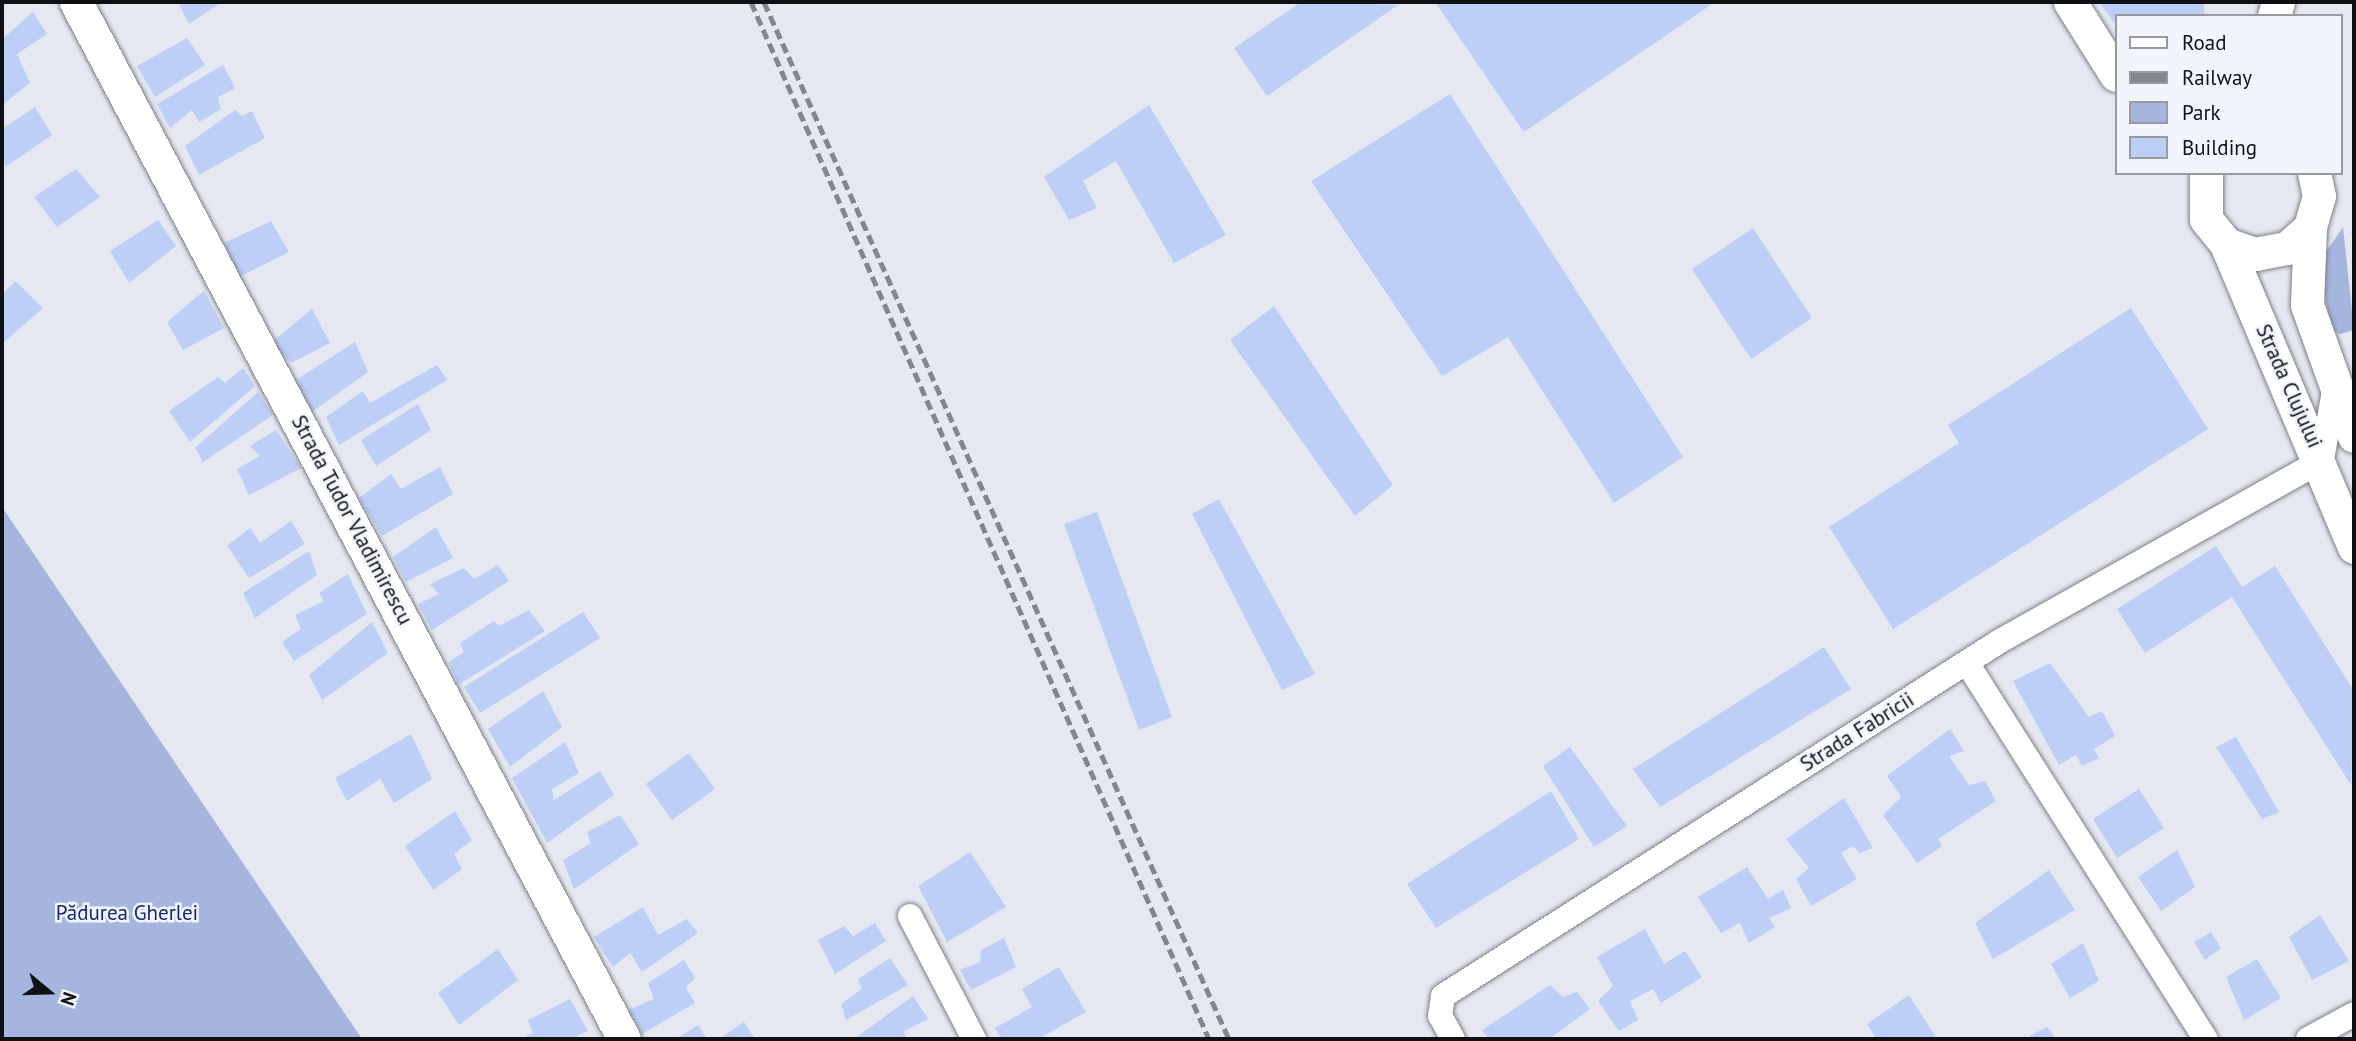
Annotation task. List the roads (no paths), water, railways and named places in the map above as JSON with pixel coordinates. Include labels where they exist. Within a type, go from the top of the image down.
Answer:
[{"type":"street","name":"Strada Tudor Vladimirescu","points":[[76,2],[624,1039]]},
{"type":"street","points":[[2070,2],[2114,72]]},
{"type":"street","points":[[2179,175],[2216,231],[2272,253],[2311,226]]},
{"type":"street","name":"Strada Clujului","points":[[2206,175],[2216,231],[2322,460],[2351,538]]},
{"type":"street","name":"Strada Clujului","points":[[2314,175],[2319,196],[2311,226],[2307,305],[2354,436]]},
{"type":"street","points":[[2322,460],[2336,380]]},
{"type":"street","name":"Strada Fabricii","points":[[1453,1039],[1440,1016],[1443,996],[1967,663],[2322,460]]},
{"type":"street","points":[[1967,663],[2206,1039]]},
{"type":"street","points":[[910,916],[974,1039]]},
{"type":"street","points":[[2308,1039],[2354,1014]]},
{"type":"railway","points":[[751,2],[1209,1039]]},
{"type":"railway","points":[[764,2],[1229,1039]]},
{"type":"park label","name":"Pădurea Gherlei","points":[[127,913]]}]
